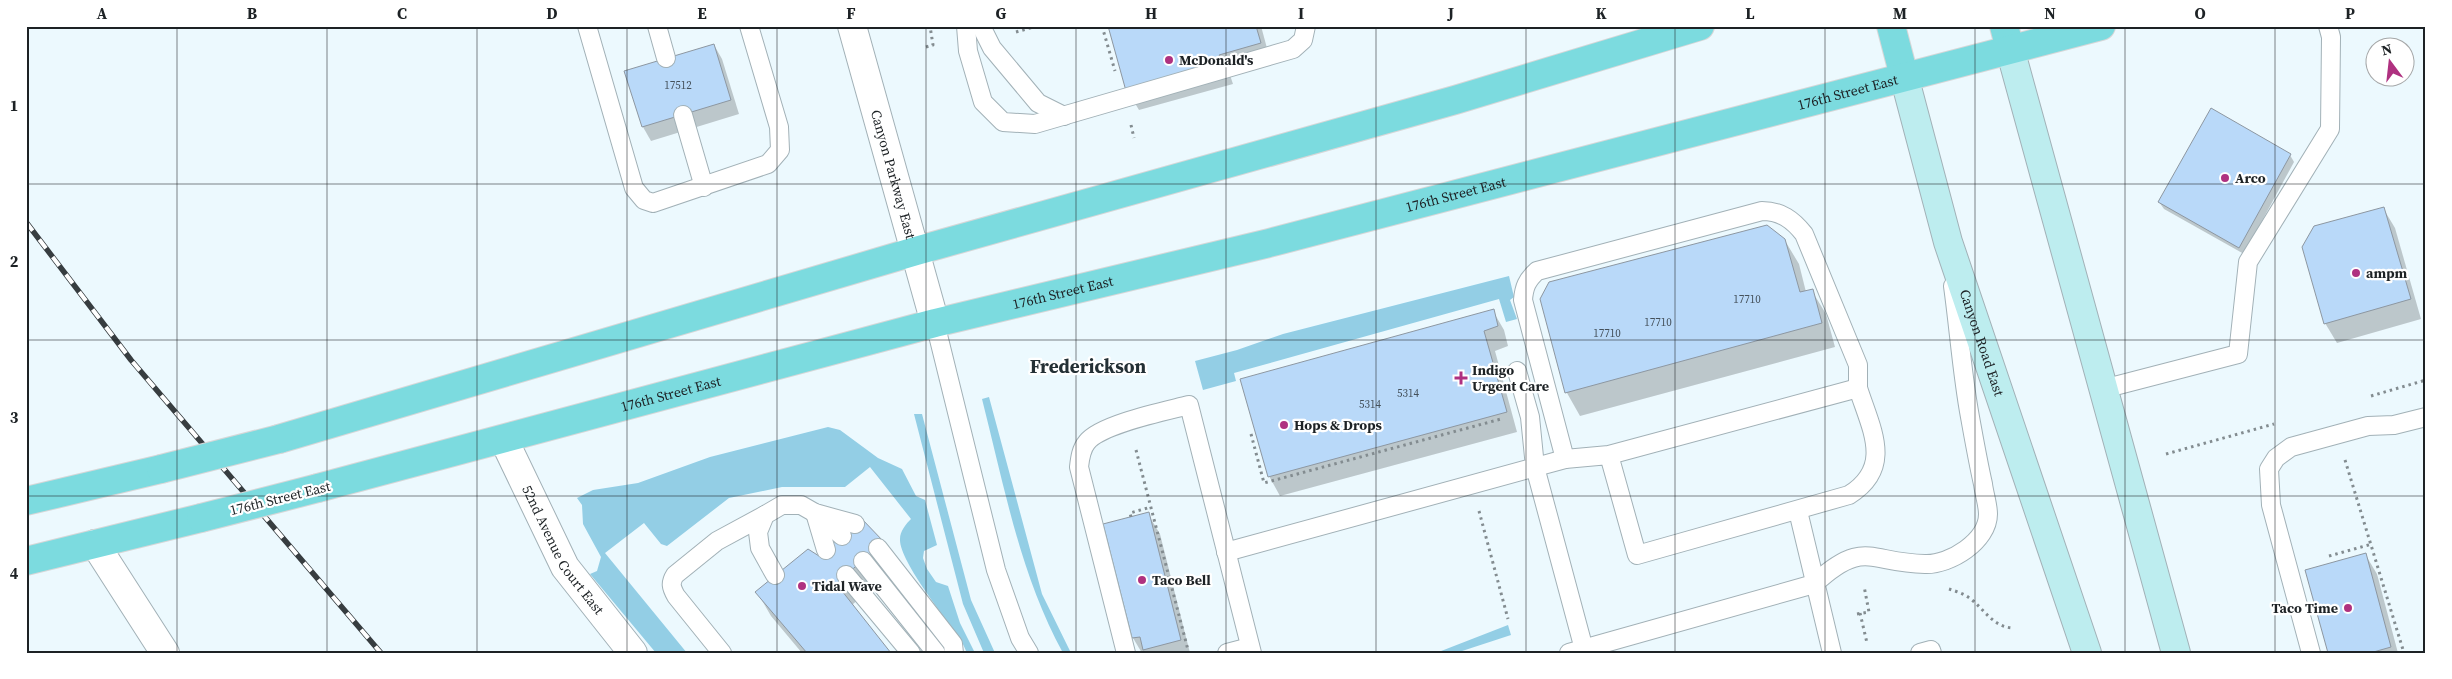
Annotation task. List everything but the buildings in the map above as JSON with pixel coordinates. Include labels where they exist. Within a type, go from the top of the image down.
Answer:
[{"type":"main road","points":[[26,501],[279,439],[916,251],[1455,100],[1700,26]]},
{"type":"main road","name":"Canyon Road East","points":[[1891,26],[1948,242],[2087,653]]},
{"type":"main road","name":"176th Street East","points":[[26,561],[504,440],[935,323],[1269,243],[1904,76],[2007,38],[2101,26]]},
{"type":"main road","points":[[2007,38],[2176,653]]},
{"type":"street","name":"Canyon Parkway East","points":[[852,26],[935,323]]},
{"type":"street","name":"52nd Avenue Court East","points":[[504,440],[565,568],[633,653]]},
{"type":"street","points":[[95,544],[165,653]]},
{"type":"lane","points":[[588,26],[638,195],[644,200],[654,203],[768,164],[780,150],[778,127],[749,26]]},
{"type":"lane","points":[[657,26],[666,58]]},
{"type":"lane","points":[[966,26],[968,51],[983,102],[1003,122],[1034,124],[1293,50],[1303,40],[1306,26]]},
{"type":"lane","points":[[981,26],[992,48],[1038,103],[1064,116]]},
{"type":"lane","points":[[2103,389],[2238,354],[2248,262],[2330,129],[2331,37],[2328,26]]},
{"type":"lane","points":[[683,115],[704,187]]},
{"type":"lane","points":[[1565,459],[1523,300],[1524,289],[1528,279],[1538,271],[1762,211],[1774,211],[1788,217],[1804,234],[1858,365],[1858,388],[1875,441],[1877,456],[1873,471],[1863,486],[1849,495],[1798,511],[1637,555],[1609,455]]},
{"type":"lane","points":[[1517,372],[1530,417],[1535,467],[1579,651],[1814,584],[1830,569],[1850,558],[1872,555],[1927,564],[1947,560],[1962,552],[1981,534],[1988,515],[1968,406],[1948,242]]},
{"type":"lane","points":[[935,323],[996,570],[1020,638],[1029,653]]},
{"type":"lane","points":[[1226,552],[1565,459],[1609,455],[1858,388]]},
{"type":"lane","points":[[1126,653],[1079,468],[1080,456],[1087,442],[1101,430],[1189,405],[1251,650],[1227,653]]},
{"type":"lane","points":[[2311,653],[2271,505],[2269,469],[2276,458],[2291,447],[2368,426],[2394,425],[2426,416]]},
{"type":"lane","points":[[722,653],[671,588],[675,575],[717,540],[782,505],[801,506],[855,524]]},
{"type":"lane","points":[[1798,511],[1832,653]]},
{"type":"lane","points":[[815,512],[842,536]]},
{"type":"lane","points":[[815,512],[826,550]]},
{"type":"lane","points":[[765,515],[758,532],[760,548],[776,575]]},
{"type":"lane","points":[[878,548],[953,644],[954,653]]},
{"type":"lane","points":[[863,561],[936,653]]},
{"type":"lane","points":[[846,575],[911,653]]},
{"type":"lane","points":[[1920,653],[1931,650],[1932,653]]},
{"type":"path","points":[[926,47],[933,45],[930,26]]},
{"type":"path","points":[[1014,26],[1016,32],[1037,26]]},
{"type":"path","points":[[1102,26],[1116,73]]},
{"type":"path","points":[[1130,122],[1134,138]]},
{"type":"path","points":[[1251,434],[1264,483],[1506,417]]},
{"type":"path","points":[[1136,450],[1188,650]]},
{"type":"path","points":[[2344,456],[2404,653]]},
{"type":"path","points":[[1477,505],[1508,619]]},
{"type":"path","points":[[1131,517],[1130,513],[1151,507]]},
{"type":"path","points":[[2329,556],[2372,544]]},
{"type":"path","points":[[1867,644],[1859,613],[1869,612],[1862,586],[1868,585]]},
{"type":"path","points":[[1947,589],[1966,595],[1983,609],[1994,623],[2013,628]]},
{"type":"shaded area","points":[[1509,276],[1514,297],[1510,300],[1517,319],[1506,322],[1499,299],[1234,373],[1236,381],[1203,390],[1195,361],[1237,350],[1283,334]]},
{"type":"shaded area","points":[[989,397],[1042,594],[1071,653],[1063,653],[1048,623],[1024,561],[982,399]]},
{"type":"shaded area","points":[[914,414],[922,414],[971,600],[995,653],[984,653],[963,604]]},
{"type":"shaded area","points":[[828,427],[840,430],[878,458],[902,469],[916,496],[925,500],[937,545],[924,551],[923,558],[927,569],[936,582],[948,586],[960,623],[975,653],[967,653],[962,642],[915,576],[902,549],[900,539],[902,530],[911,519],[870,467],[845,487],[782,487],[729,498],[667,546],[661,544],[644,523],[605,553],[687,653],[656,653],[590,574],[597,571],[601,557],[583,524],[582,505],[577,498],[593,490],[638,483],[710,457]]},
{"type":"shaded area","points":[[1508,625],[1511,635],[1456,653],[1436,653]]},
{"type":"railway","points":[[26,222],[131,360],[381,653]]},
{"type":"place","name":"McDonald's","points":[[1169,60]]},
{"type":"place","name":"Arco","points":[[2225,178]]},
{"type":"place","name":"ampm","points":[[2356,273]]},
{"type":"place","name":"Indigo Urgent Care","points":[[1461,378]]},
{"type":"place","name":"Hops & Drops","points":[[1284,425]]},
{"type":"place","name":"Taco Bell","points":[[1142,580]]},
{"type":"place","name":"Tidal Wave","points":[[802,586]]},
{"type":"place","name":"Taco Time","points":[[2348,608]]},
{"type":"district","name":"Frederickson","points":[[1088,366]]}]
